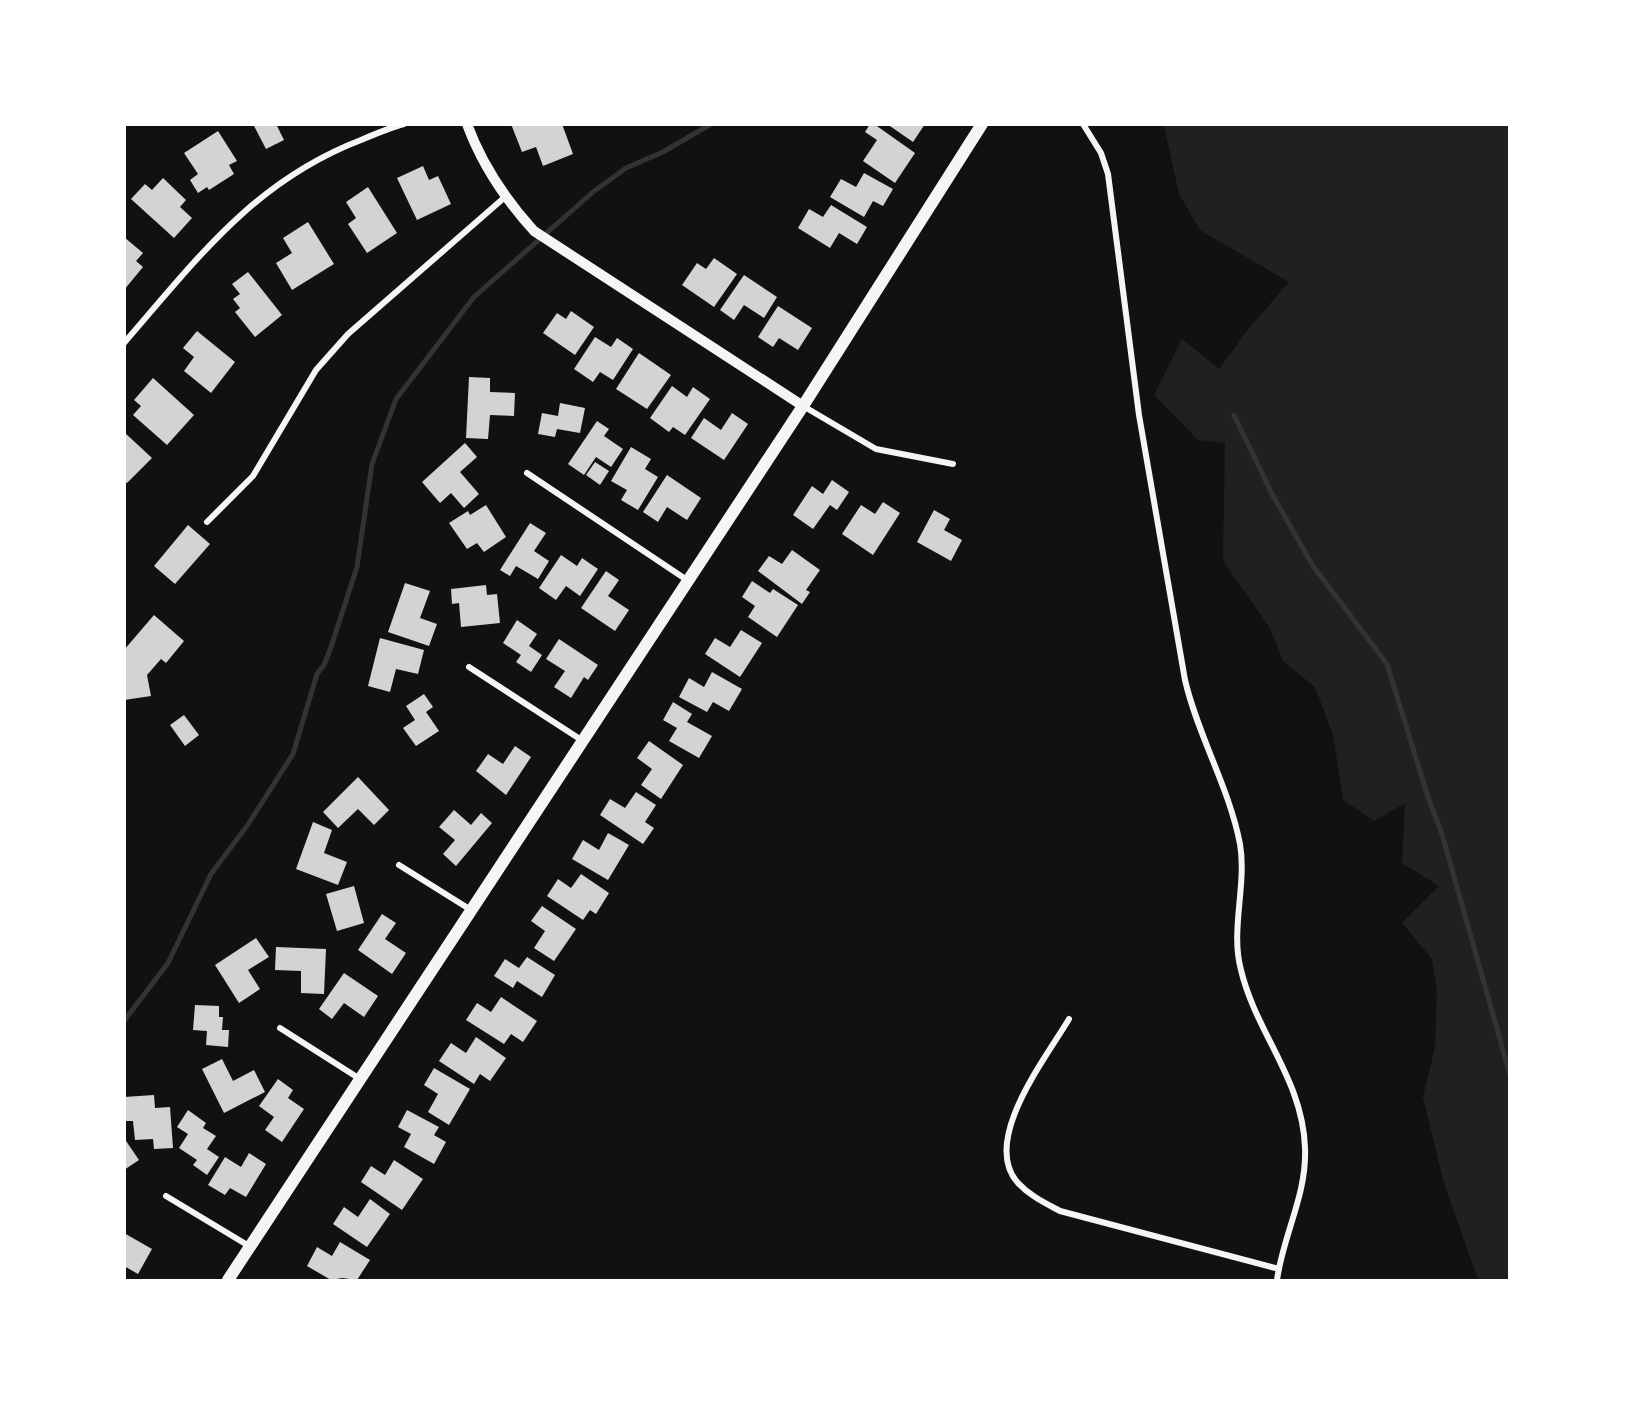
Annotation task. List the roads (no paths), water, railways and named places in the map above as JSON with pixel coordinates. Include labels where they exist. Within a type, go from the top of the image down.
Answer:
[{"type":"main road","points":[[228,1281],[802,406],[982,124]]},
{"type":"street","points":[[124,343],[204,251],[245,208],[296,170],[342,147],[404,124]]},
{"type":"street","points":[[467,124],[478,155],[508,200],[534,231],[572,258],[802,406],[876,449],[953,464]]},
{"type":"street","points":[[1083,124],[1101,153],[1108,174],[1139,415],[1185,680],[1193,713],[1232,811],[1240,846],[1240,968],[1248,997],[1289,1076],[1299,1110],[1305,1146],[1305,1179],[1278,1269],[1277,1281]]},
{"type":"street","points":[[207,522],[253,476],[316,370],[342,341],[508,200]]},
{"type":"street","points":[[527,473],[687,580]]},
{"type":"street","points":[[469,667],[583,741]]},
{"type":"street","points":[[399,865],[471,910]]},
{"type":"street","points":[[1069,1019],[1022,1098],[1010,1126],[1006,1143],[1006,1162],[1017,1182],[1033,1197],[1060,1211],[1278,1269]]},
{"type":"street","points":[[280,1028],[361,1079]]},
{"type":"street","points":[[166,1196],[249,1246]]},
{"type":"waterway","points":[[124,1021],[168,963],[211,874],[247,826],[293,754],[317,674],[324,665],[331,647],[357,567],[372,464],[396,399],[474,297],[593,192],[626,168],[663,152],[711,124]]},
{"type":"waterway","points":[[1234,415],[1272,494],[1313,566],[1387,664],[1428,797],[1442,834],[1510,1075]]}]
